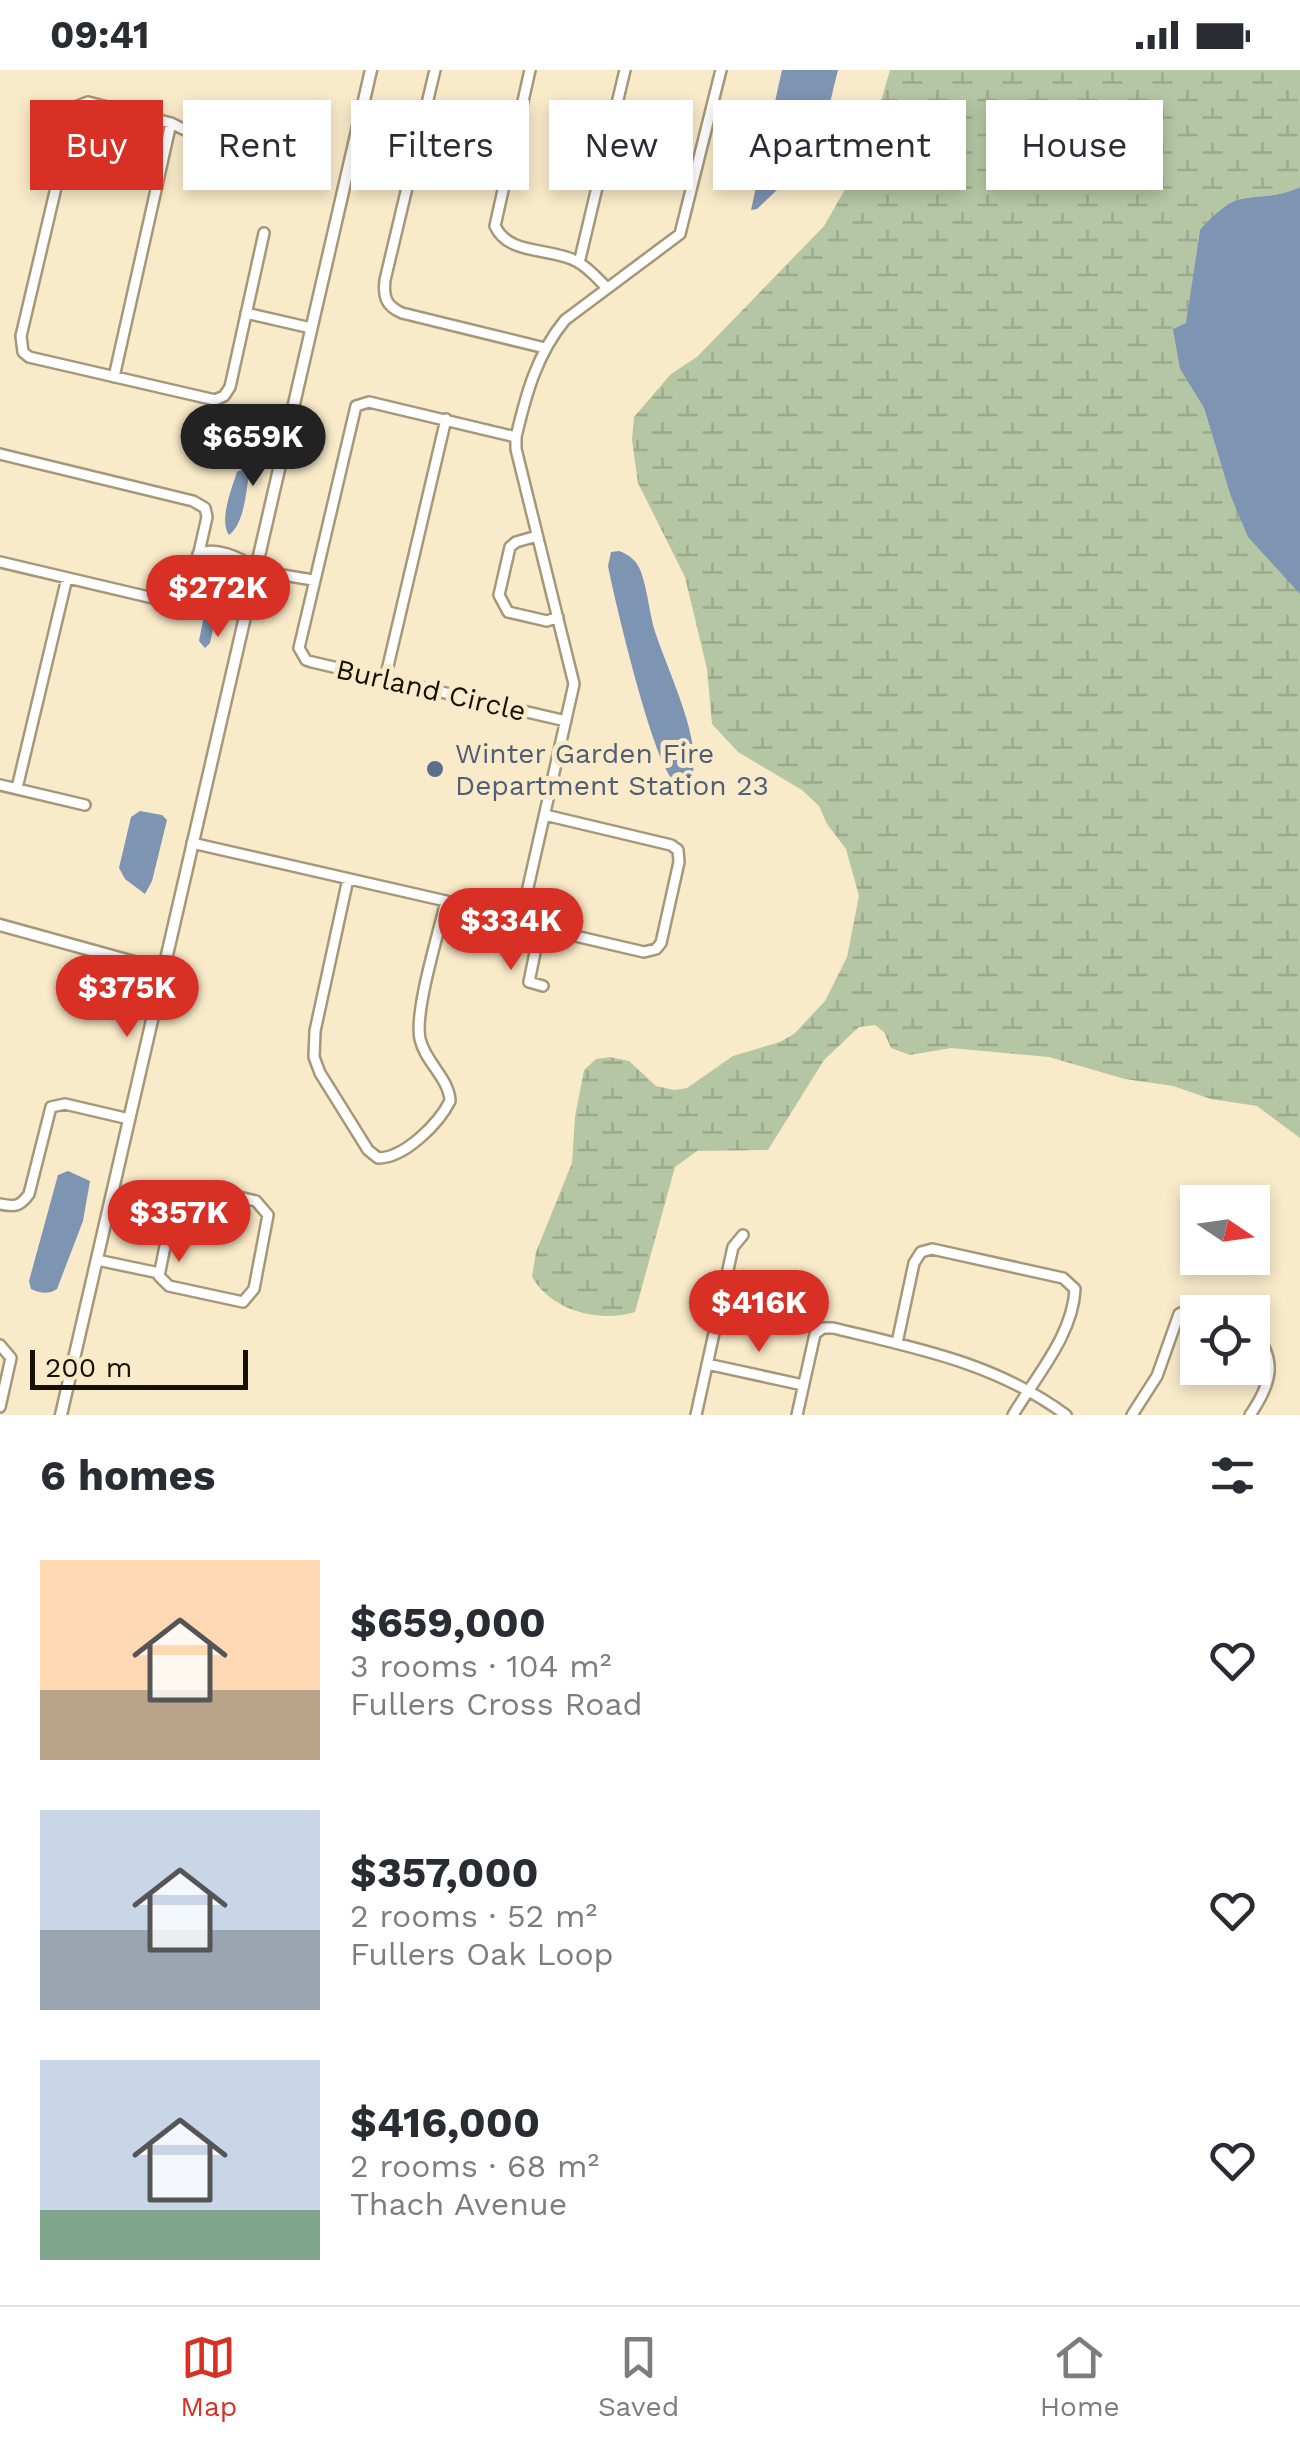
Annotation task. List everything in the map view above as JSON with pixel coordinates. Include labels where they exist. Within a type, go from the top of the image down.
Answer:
[{"type":"street","points":[[61,1415],[371,70]]},
{"type":"street","points":[[435,70],[385,280],[385,300],[402,313],[545,348]]},
{"type":"street","points":[[530,70],[495,226],[506,241],[579,262],[607,288]]},
{"type":"street","points":[[579,262],[625,70]]},
{"type":"street","points":[[520,923],[574,684],[516,437],[528,390],[545,348],[565,320],[680,234],[721,70]]},
{"type":"street","points":[[183,129],[88,102],[76,107],[71,114],[29,299],[21,336],[23,352],[29,358],[215,400],[224,396],[230,388],[264,233]]},
{"type":"street","points":[[114,377],[171,123]]},
{"type":"street","points":[[246,313],[312,328]]},
{"type":"street","name":"Burland Circle","points":[[516,437],[369,402],[356,406],[299,638],[301,654],[312,662],[566,721]]},
{"type":"street","points":[[385,679],[446,419]]},
{"type":"street","points":[[0,454],[193,500],[205,508],[207,517],[190,592],[174,602],[0,562]]},
{"type":"street","points":[[538,536],[510,547],[499,596],[508,612],[547,621],[558,616]]},
{"type":"street","points":[[198,554],[207,550],[242,559],[254,568],[313,580]]},
{"type":"street","points":[[17,788],[68,578]]},
{"type":"street","points":[[0,784],[85,805]]},
{"type":"street","points":[[192,843],[446,901],[644,952],[656,949],[661,943],[680,862],[678,850],[672,844],[545,814]]},
{"type":"street","points":[[348,879],[315,1031],[314,1057],[368,1150],[378,1158],[395,1154],[419,1138],[450,1101],[448,1088],[425,1053],[419,1028],[446,901]]},
{"type":"street","points":[[0,925],[163,970]]},
{"type":"street","points":[[540,928],[529,982],[543,986]]},
{"type":"street","points":[[0,1204],[22,1204],[29,1194],[51,1108],[65,1104],[130,1119]]},
{"type":"street","points":[[97,1260],[159,1273],[169,1286],[243,1302],[254,1289],[268,1226],[264,1206],[196,1187],[179,1190],[159,1273]]},
{"type":"street","points":[[696,1415],[732,1247],[743,1235]]},
{"type":"street","points":[[896,1343],[914,1263],[922,1252],[932,1249],[1063,1278],[1075,1289],[1074,1305],[1060,1339],[1014,1415]]},
{"type":"street","points":[[1132,1415],[1157,1376],[1180,1314]]},
{"type":"street","points":[[796,1415],[815,1334],[823,1328],[960,1359],[1028,1390],[1066,1415]]},
{"type":"street","points":[[0,1345],[11,1358],[0,1407]]},
{"type":"street","points":[[707,1364],[804,1385]]},
{"type":"street","points":[[1250,1415],[1268,1385]]},
{"type":"green space","points":[[890,70],[1300,70],[1300,187],[1233,202],[1200,230],[1180,369],[1204,408],[1230,494],[1300,594],[1300,1138],[1257,1106],[1125,1079],[1049,1057],[951,1048],[910,1055],[891,1048],[884,1032],[875,1025],[859,1027],[824,1060],[768,1150],[697,1151],[675,1167],[635,1312],[592,1315],[551,1298],[532,1277],[536,1252],[572,1163],[584,1070],[596,1059],[610,1057],[629,1061],[656,1086],[687,1088],[733,1056],[794,1034],[825,1001],[847,957],[859,896],[846,849],[819,806],[802,790],[738,752],[712,724],[707,669],[685,577],[638,483],[632,440],[634,417],[671,374],[697,357],[824,226],[845,190],[966,190],[966,100],[881,100]]},
{"type":"water","points":[[782,70],[838,70],[831,100],[775,100]]},
{"type":"water","points":[[1300,187],[1300,594],[1248,537],[1230,494],[1204,408],[1180,369],[1173,329],[1186,323],[1203,226],[1233,202]]},
{"type":"water","points":[[755,190],[777,190],[757,209],[751,210]]},
{"type":"water","points":[[244,468],[249,474],[244,508],[229,535],[225,522],[227,505],[237,472]]},
{"type":"water","points":[[619,551],[633,559],[641,572],[653,625],[692,742],[692,776],[673,780],[655,744],[608,566],[611,552]]},
{"type":"water","points":[[217,584],[222,590],[210,643],[205,648],[199,641],[209,590]]},
{"type":"water","points":[[140,811],[162,815],[167,820],[152,881],[145,894],[125,879],[119,868],[131,817]]},
{"type":"water","points":[[68,1171],[90,1181],[83,1221],[57,1289],[41,1292],[31,1289],[29,1281],[58,1175]]},
{"type":"place","name":"Winter Garden Fire Department Station 23","points":[[435,769]]}]
